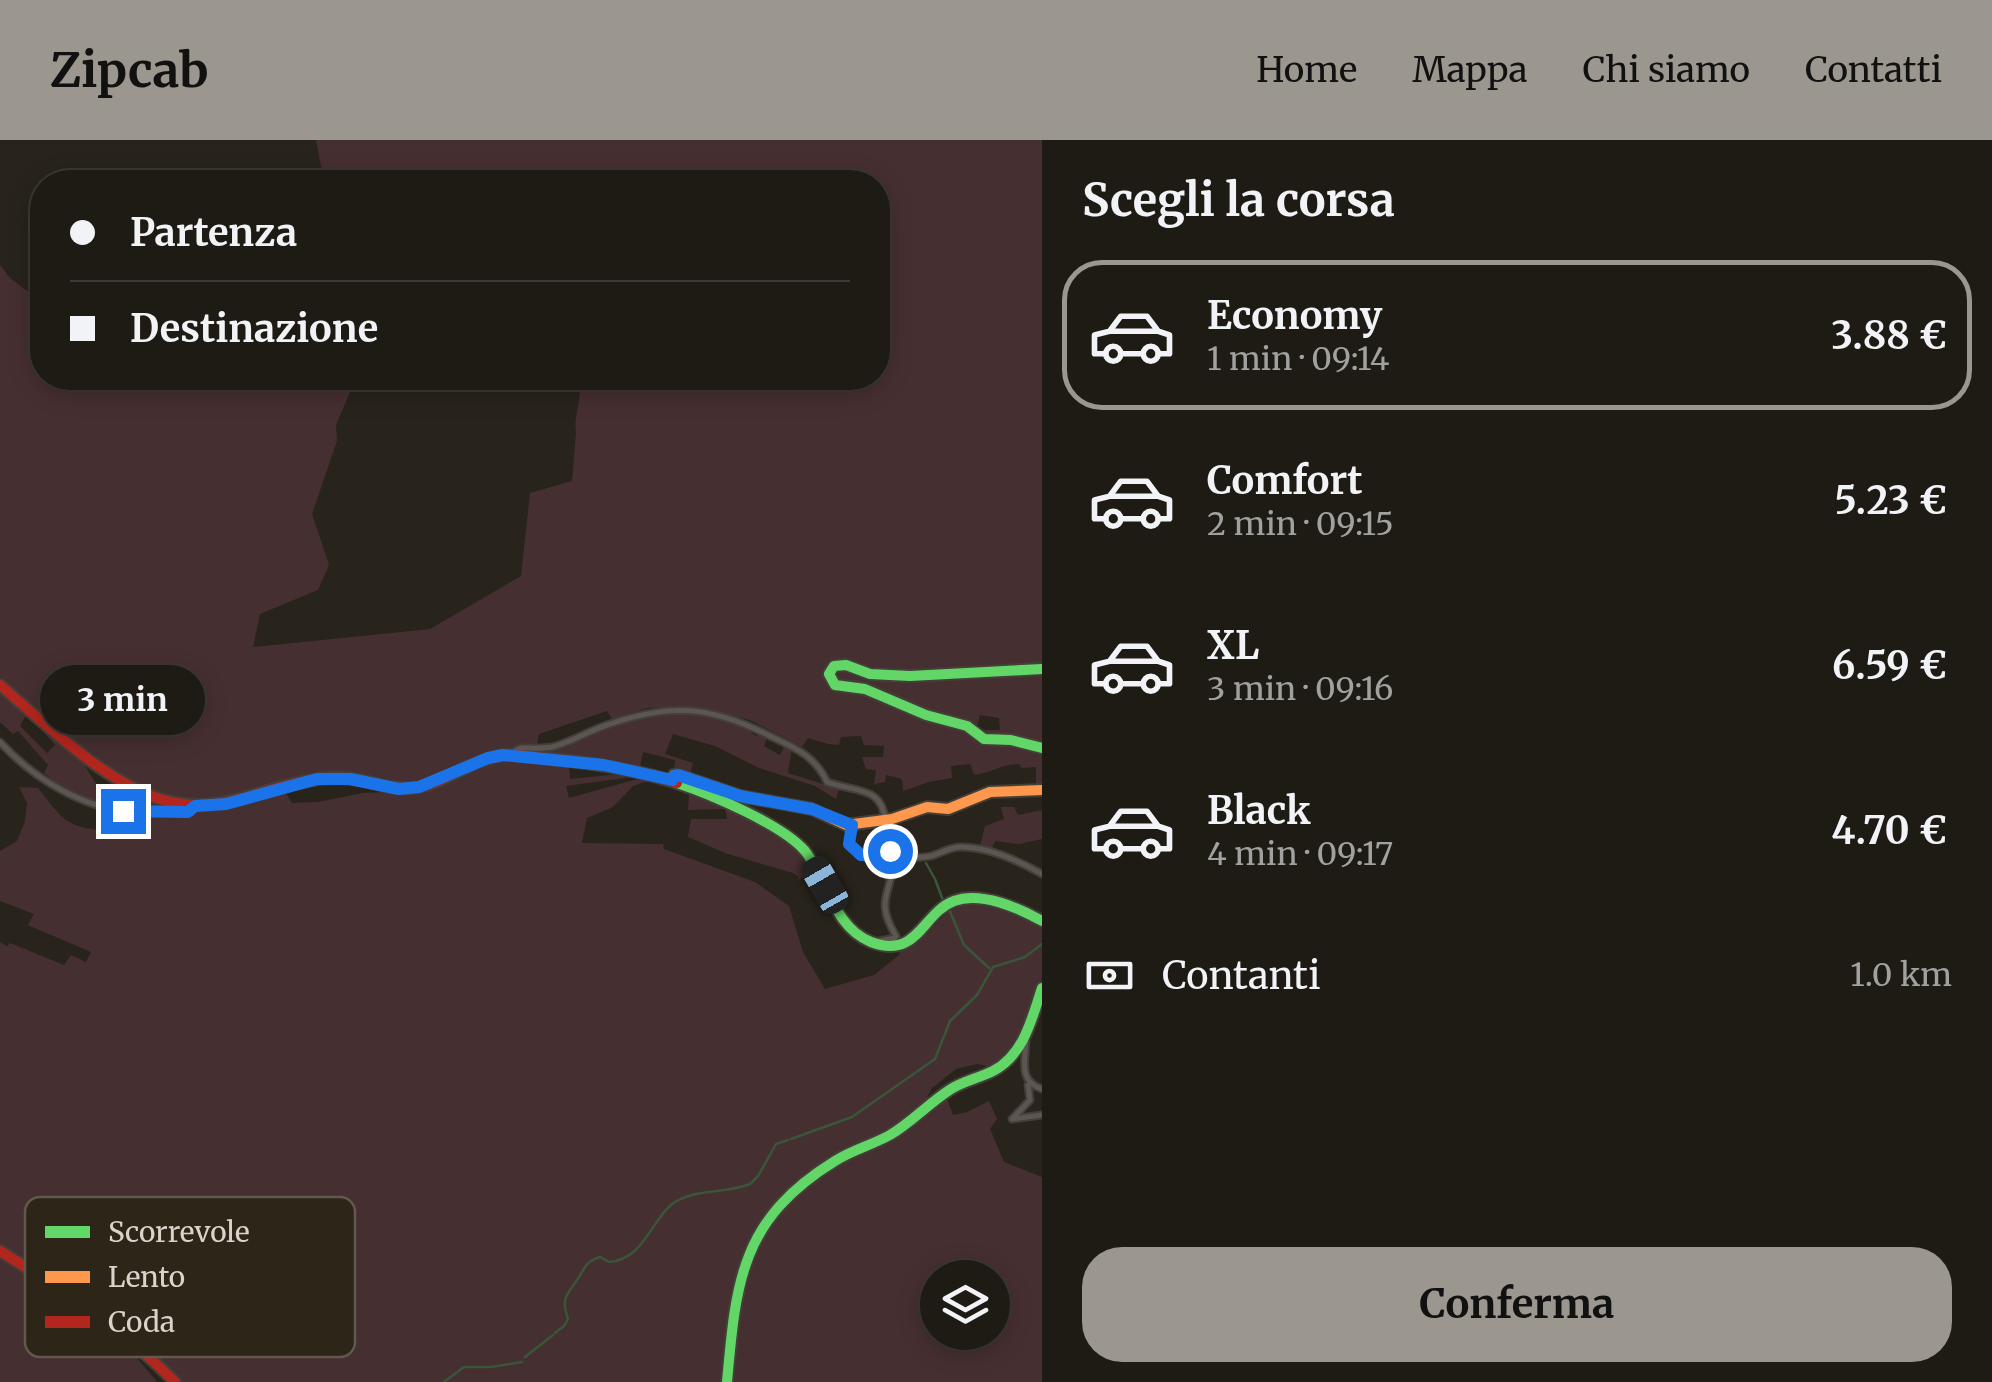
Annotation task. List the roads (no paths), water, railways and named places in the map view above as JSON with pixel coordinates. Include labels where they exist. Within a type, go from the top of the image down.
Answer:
[{"type":"main road","points":[[1042,669],[895,676],[870,674],[840,664],[829,674],[835,685],[865,689],[926,715],[966,726],[984,739],[1012,740],[1042,748]]},
{"type":"main road","points":[[0,685],[107,774],[154,798],[195,806],[226,804],[317,779],[350,779],[410,788],[434,782],[488,758],[513,755],[621,768],[672,780],[714,796],[793,840],[808,855],[849,928],[872,943],[891,946],[913,938],[948,904],[958,900],[1001,903],[1042,921]]},
{"type":"main road","points":[[672,780],[678,775],[740,796],[812,809],[852,825],[888,820],[927,807],[948,809],[990,792],[1042,790]]},
{"type":"main road","points":[[727,1382],[735,1294],[743,1263],[765,1222],[782,1201],[812,1176],[895,1132],[950,1089],[1001,1067],[1017,1050],[1042,988]]},
{"type":"main road","points":[[0,1251],[25,1269]]},
{"type":"main road","points":[[0,1259],[25,1272]]},
{"type":"main road","points":[[139,1357],[166,1382]]},
{"type":"main road","points":[[149,1357],[175,1382]]},
{"type":"street","points":[[513,755],[520,748],[556,746],[607,724],[652,711],[691,711],[741,721],[802,751],[830,784],[854,788],[878,799],[888,820],[893,856],[884,909],[896,936],[872,943]]},
{"type":"street","points":[[0,742],[52,785],[110,808],[128,812],[188,812],[195,806]]},
{"type":"street","points":[[852,825],[849,844],[861,855],[915,858],[966,847],[994,853],[1042,874]]},
{"type":"street","points":[[1025,1034],[1024,1072],[1030,1100],[1012,1119],[1042,1115]]},
{"type":"street","points":[[1028,1082],[1042,1089]]},
{"type":"waterway","points":[[926,863],[944,903]]},
{"type":"waterway","points":[[949,909],[964,945],[989,968]]},
{"type":"waterway","points":[[791,1139],[852,1117],[935,1059],[950,1021],[977,995],[993,967],[1025,957],[1042,944]]},
{"type":"waterway","points":[[555,1333],[568,1319],[567,1294],[589,1263],[600,1257],[609,1262],[621,1260],[630,1254],[665,1211],[681,1199],[750,1184],[776,1144],[788,1140]]},
{"type":"waterway","points":[[525,1357],[553,1335]]},
{"type":"waterway","points":[[444,1382],[464,1367],[522,1362]]}]
